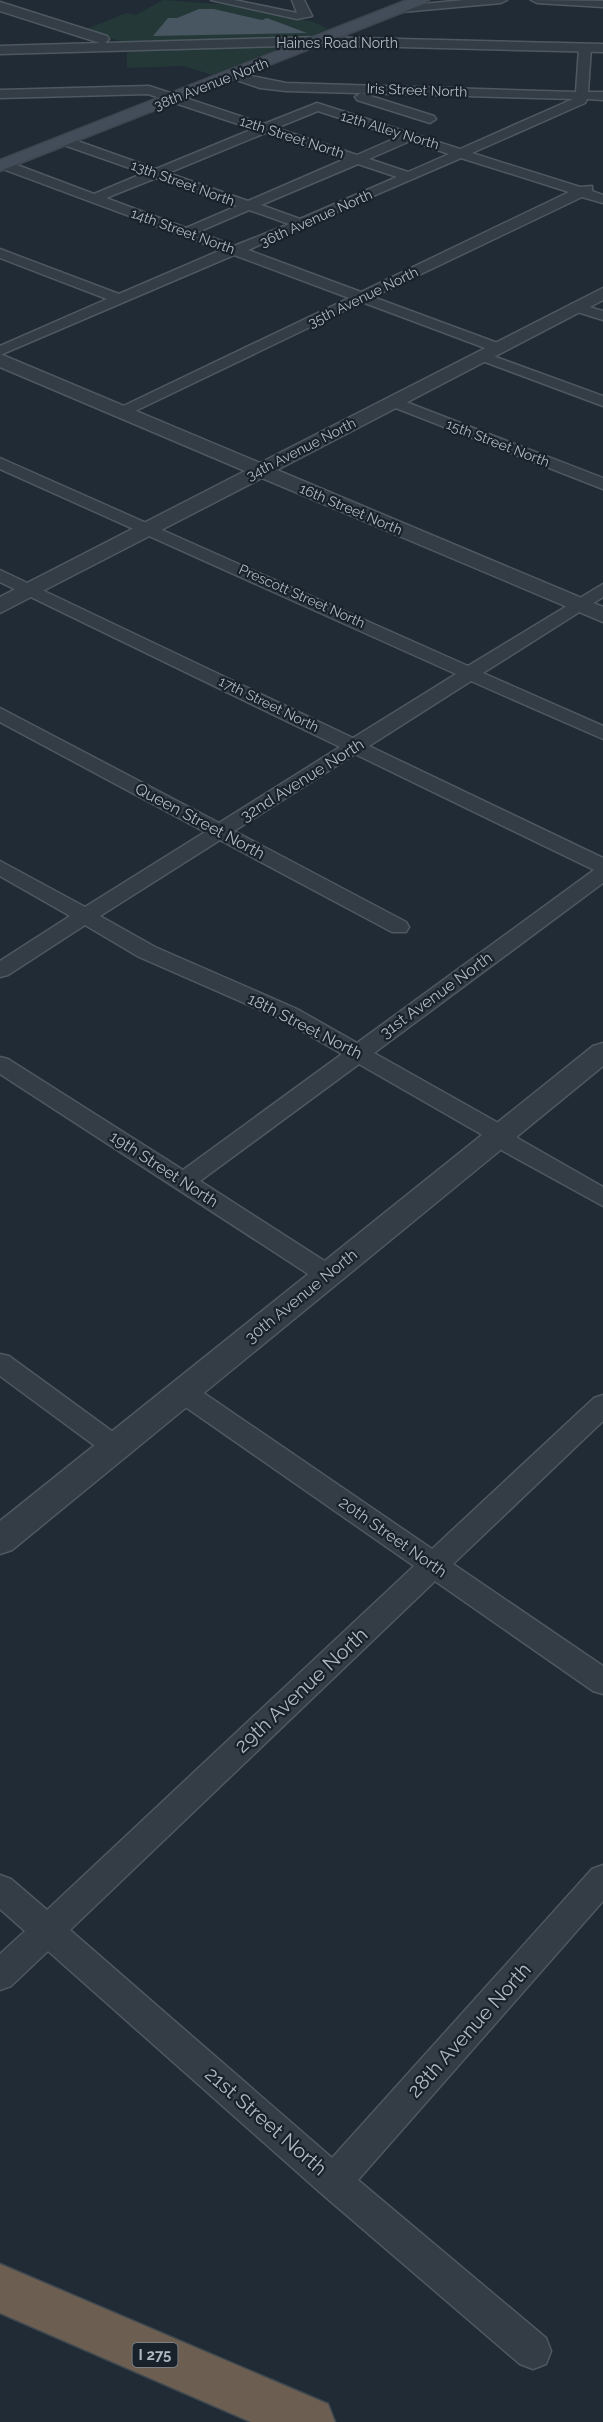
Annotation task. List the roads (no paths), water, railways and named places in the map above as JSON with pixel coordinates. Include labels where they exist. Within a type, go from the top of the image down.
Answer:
[{"type":"highway","name":"I 275","points":[[0,2288],[310,2422]]},
{"type":"main road","name":"38th Avenue North","points":[[2,165],[373,21],[421,0]]},
{"type":"main road","points":[[262,42],[373,21]]},
{"type":"street","points":[[217,0],[306,16],[298,0]]},
{"type":"street","points":[[442,0],[455,3]]},
{"type":"street","points":[[402,9],[501,0]]},
{"type":"street","points":[[537,0],[603,4]]},
{"type":"street","points":[[0,6],[125,46]]},
{"type":"street","points":[[373,21],[361,29],[359,34],[374,42]]},
{"type":"street","name":"Haines Road North","points":[[0,50],[320,41],[603,48]]},
{"type":"street","points":[[262,42],[282,46],[285,48],[283,56]]},
{"type":"street","points":[[583,95],[585,48]]},
{"type":"street","name":"Iris Street North","points":[[231,76],[260,84],[331,88],[603,96]]},
{"type":"street","points":[[331,88],[430,119]]},
{"type":"street","points":[[0,94],[134,89],[173,98]]},
{"type":"street","points":[[0,102],[27,93]]},
{"type":"street","name":"36th Avenue North","points":[[0,351],[233,250],[253,245],[411,177],[581,100],[583,95]]},
{"type":"street","name":"12th Street North","points":[[173,98],[411,177]]},
{"type":"street","name":"12th Alley North","points":[[266,129],[317,107],[463,153]]},
{"type":"street","points":[[95,198],[266,129]]},
{"type":"street","points":[[187,232],[411,136]]},
{"type":"street","name":"13th Street North","points":[[65,141],[301,225]]},
{"type":"street","points":[[463,153],[603,199]]},
{"type":"street","name":"14th Street North","points":[[2,165],[362,297],[603,401]]},
{"type":"street","name":"35th Avenue North","points":[[122,412],[603,182]]},
{"type":"street","points":[[0,253],[119,300]]},
{"type":"street","name":"34th Avenue North","points":[[0,606],[603,293]]},
{"type":"street","points":[[576,307],[603,316]]},
{"type":"street","name":"16th Street North","points":[[0,360],[603,615]]},
{"type":"street","name":"15th Street North","points":[[393,402],[603,484]]},
{"type":"street","name":"Prescott Street North","points":[[0,463],[472,672],[603,733]]},
{"type":"street","name":"17th Street North","points":[[0,575],[603,866]]},
{"type":"street","name":"32nd Avenue North","points":[[0,970],[603,589]]},
{"type":"street","name":"Queen Street North","points":[[0,714],[399,927]]},
{"type":"street","name":"18th Street North","points":[[0,867],[147,952],[289,1014],[359,1052],[603,1198]]},
{"type":"street","name":"31st Avenue North","points":[[183,1182],[359,1052],[597,884]]},
{"type":"street","name":"30th Avenue North","points":[[0,1540],[603,1052]]},
{"type":"street","name":"19th Street North","points":[[0,1064],[328,1275]]},
{"type":"street","points":[[0,1363],[115,1447]]},
{"type":"street","name":"20th Street North","points":[[183,1392],[603,1682]]},
{"type":"street","name":"29th Avenue North","points":[[0,1975],[603,1404]]},
{"type":"street","name":"28th Avenue North","points":[[334,2182],[603,1879]]},
{"type":"street","name":"21st Street North","points":[[0,1889],[334,2182],[533,2351]]}]
